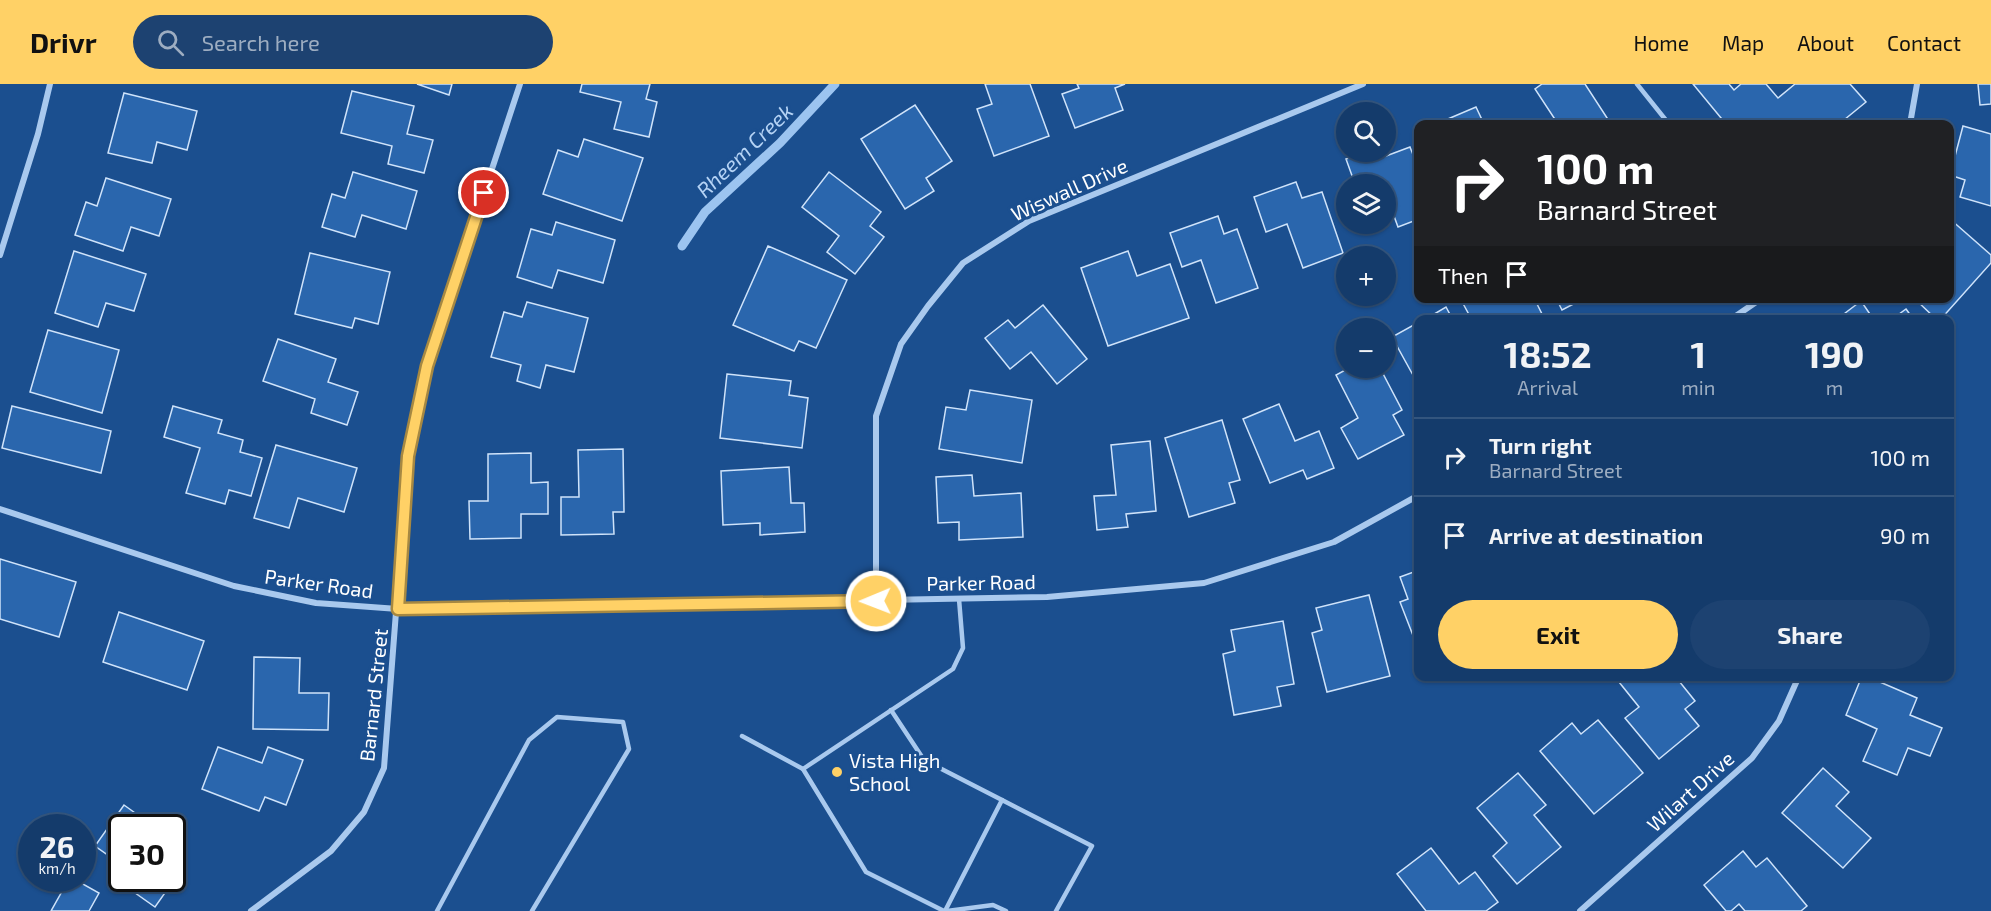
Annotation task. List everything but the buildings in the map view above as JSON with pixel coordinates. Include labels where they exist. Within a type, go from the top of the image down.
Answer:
[{"type":"street","points":[[0,255],[38,134],[50,84]]},
{"type":"street","name":"Barnard Street","points":[[251,911],[331,851],[364,812],[384,768],[408,456],[427,366],[520,84]]},
{"type":"street","name":"Wiswall Drive","points":[[876,601],[876,416],[902,344],[928,306],[963,263],[1029,221],[1363,84]]},
{"type":"street","points":[[1911,120],[1917,84]]},
{"type":"street","points":[[1737,315],[1755,303]]},
{"type":"street","name":"Parker Road","points":[[0,509],[234,586],[316,603],[398,609],[1047,597],[1204,583],[1334,542],[1414,498]]},
{"type":"street","name":"Wilart Drive","points":[[1580,911],[1752,758],[1779,721],[1797,681]]},
{"type":"lane","points":[[1637,84],[1666,120]]},
{"type":"lane","points":[[803,769],[953,669],[963,648],[960,599]]},
{"type":"lane","points":[[891,710],[924,760],[1092,846],[1056,911]]},
{"type":"lane","points":[[437,911],[529,740],[557,717],[623,722],[629,748],[532,911]]},
{"type":"lane","points":[[742,736],[803,769],[866,872],[945,911],[993,905],[1006,911]]},
{"type":"lane","points":[[945,911],[1002,800]]},
{"type":"waterway","name":"Rheem Creek","points":[[682,246],[705,212],[780,143],[835,84]]},
{"type":"place","name":"Vista High School","points":[[837,772]]},
{"type":"route","points":[[484,193],[427,366],[408,456],[398,609],[876,601]]}]
